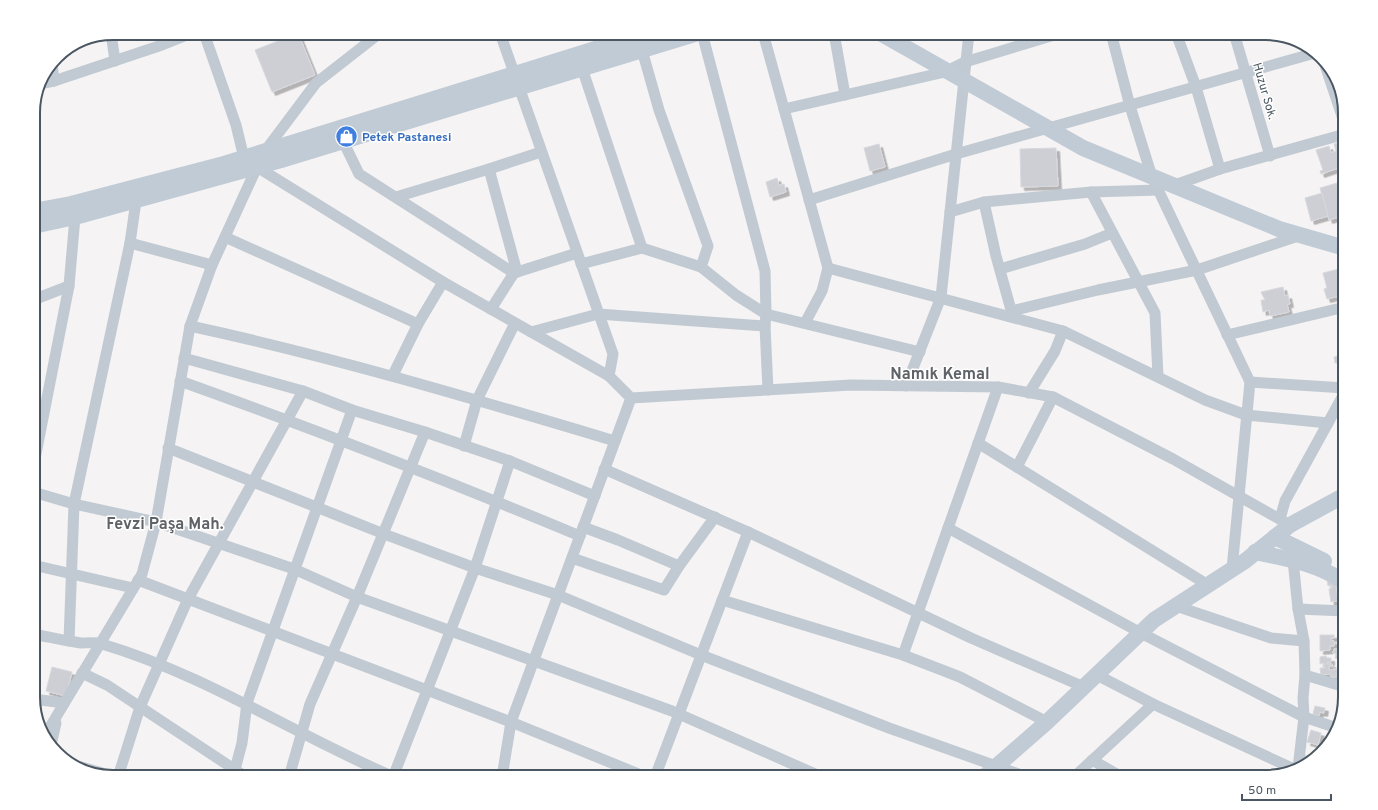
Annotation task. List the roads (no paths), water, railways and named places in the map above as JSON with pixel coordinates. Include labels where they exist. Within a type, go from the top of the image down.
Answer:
[{"type":"main road","points":[[40,224],[136,201],[344,141],[516,81],[627,40]]},
{"type":"main road","points":[[40,210],[71,204],[244,158],[516,81],[582,68],[675,40]]},
{"type":"main road","points":[[892,40],[945,72],[1083,148],[1161,184],[1278,229],[1338,246]]},
{"type":"main road","points":[[992,770],[1048,722],[1154,620],[1256,552],[1275,537],[1285,522],[1338,498]]},
{"type":"main road","points":[[1275,537],[1338,568]]},
{"type":"main road","points":[[1256,552],[1294,560],[1325,569],[1338,577]]},
{"type":"street","points":[[112,40],[115,60]]},
{"type":"street","points":[[162,40],[162,45]]},
{"type":"street","points":[[47,82],[174,40]]},
{"type":"street","points":[[206,40],[236,125],[244,158]]},
{"type":"street","points":[[48,730],[142,574],[156,522],[190,326],[212,265],[257,167],[266,151],[316,83],[371,40]]},
{"type":"street","points":[[502,40],[613,354],[609,376]]},
{"type":"street","points":[[704,40],[765,271],[766,314],[764,326],[768,390]]},
{"type":"street","points":[[765,40],[828,268],[822,291],[804,323]]},
{"type":"street","points":[[835,40],[845,95]]},
{"type":"street","points":[[906,386],[941,297],[968,40]]},
{"type":"street","points":[[784,109],[945,72],[966,62],[1038,40]]},
{"type":"street","points":[[1113,40],[1130,106],[1161,184],[1196,270],[1250,382],[1232,569]]},
{"type":"street","points":[[1179,40],[1196,87],[1220,169]]},
{"type":"street","name":"Huzur Sok.","points":[[1236,40],[1270,156]]},
{"type":"street","points":[[642,50],[659,110],[708,246],[701,266]]},
{"type":"street","points":[[810,200],[956,154],[1309,55]]},
{"type":"street","points":[[582,68],[642,248]]},
{"type":"street","points":[[53,71],[54,81]]},
{"type":"street","points":[[1331,82],[1337,102]]},
{"type":"street","points":[[950,212],[984,202],[1161,184],[1270,156],[1338,136]]},
{"type":"street","points":[[344,141],[359,174],[515,273]]},
{"type":"street","points":[[396,198],[541,152]]},
{"type":"street","points":[[257,167],[444,282],[609,376],[631,398],[851,385],[998,387],[1053,397],[1173,459],[1285,522],[1285,501],[1338,405]]},
{"type":"street","points":[[489,169],[515,273]]},
{"type":"street","points":[[1091,192],[1155,313],[1158,378]]},
{"type":"street","points":[[69,640],[74,504],[130,243],[136,201]]},
{"type":"street","points":[[984,202],[1012,314]]},
{"type":"street","points":[[40,433],[69,286],[75,217]]},
{"type":"street","points":[[1000,269],[1085,244],[1112,233]]},
{"type":"street","points":[[1012,314],[1098,290],[1196,270],[1301,235]]},
{"type":"street","points":[[225,237],[418,324]]},
{"type":"street","points":[[130,243],[212,265]]},
{"type":"street","points":[[581,264],[642,248],[701,266],[736,295],[766,314],[920,352]]},
{"type":"street","points":[[491,309],[515,273],[577,253]]},
{"type":"street","points":[[828,268],[1012,314],[1063,331],[1205,400],[1246,415],[1328,423]]},
{"type":"street","points":[[393,376],[418,324],[444,282]]},
{"type":"street","points":[[40,297],[69,286]]},
{"type":"street","points":[[1227,335],[1338,309]]},
{"type":"street","points":[[532,332],[598,314],[764,326]]},
{"type":"street","points":[[464,446],[477,400],[515,323]]},
{"type":"street","points":[[190,326],[254,340],[393,376],[615,441]]},
{"type":"street","points":[[1029,393],[1055,351],[1063,331]]},
{"type":"street","points":[[184,358],[303,391],[352,410],[425,432],[510,461],[595,496]]},
{"type":"street","points":[[180,381],[287,419],[411,469],[497,501],[581,531],[618,540],[679,566]]},
{"type":"street","points":[[1250,382],[1338,388]]},
{"type":"street","points":[[903,656],[998,387]]},
{"type":"street","points":[[119,770],[140,707],[188,599],[303,391]]},
{"type":"street","points":[[1017,467],[1053,397]]},
{"type":"street","points":[[503,770],[511,722],[631,398]]},
{"type":"street","points":[[235,770],[242,743],[247,703],[316,506],[352,410]]},
{"type":"street","points":[[291,770],[310,704],[384,534],[425,432]]},
{"type":"street","points":[[978,443],[1208,585]]},
{"type":"street","points":[[168,448],[384,534],[474,568],[558,595],[701,655],[889,728],[1008,770]]},
{"type":"street","points":[[396,770],[474,568],[510,461]]},
{"type":"street","points":[[604,469],[715,517],[971,638],[1084,687]]},
{"type":"street","points":[[40,494],[74,504],[156,522],[294,568],[357,597],[450,632],[534,660],[678,714],[806,770]]},
{"type":"street","points":[[572,558],[664,590],[679,566],[715,517]]},
{"type":"street","points":[[948,528],[1141,633],[1304,716],[1332,726]]},
{"type":"street","points":[[658,770],[748,532]]},
{"type":"street","points":[[1294,560],[1298,609],[1304,641],[1305,675],[1303,698],[1304,716],[1299,761]]},
{"type":"street","points":[[40,567],[71,574],[136,584],[188,599],[511,722],[629,770]]},
{"type":"street","points":[[722,600],[903,656],[960,677],[1048,722]]},
{"type":"street","points":[[1176,606],[1271,638],[1304,641]]},
{"type":"street","points":[[1298,609],[1338,611]]},
{"type":"street","points":[[40,635],[100,643],[160,664],[247,703],[301,733],[378,770]]},
{"type":"street","points":[[82,674],[107,685],[228,770]]},
{"type":"street","points":[[1097,675],[1153,704],[1288,766]]},
{"type":"street","points":[[1305,675],[1338,685]]},
{"type":"street","points":[[40,700],[64,703]]},
{"type":"street","points":[[1081,770],[1153,704]]},
{"type":"street","points":[[53,738],[58,714]]},
{"type":"street","points":[[1092,760],[1108,770]]},
{"type":"place","name":"Petek Pastanesi","points":[[346,137]]},
{"type":"district","name":"Namık Kemal","points":[[940,373]]},
{"type":"district","name":"Fevzi Paşa Mah.","points":[[165,523]]}]
